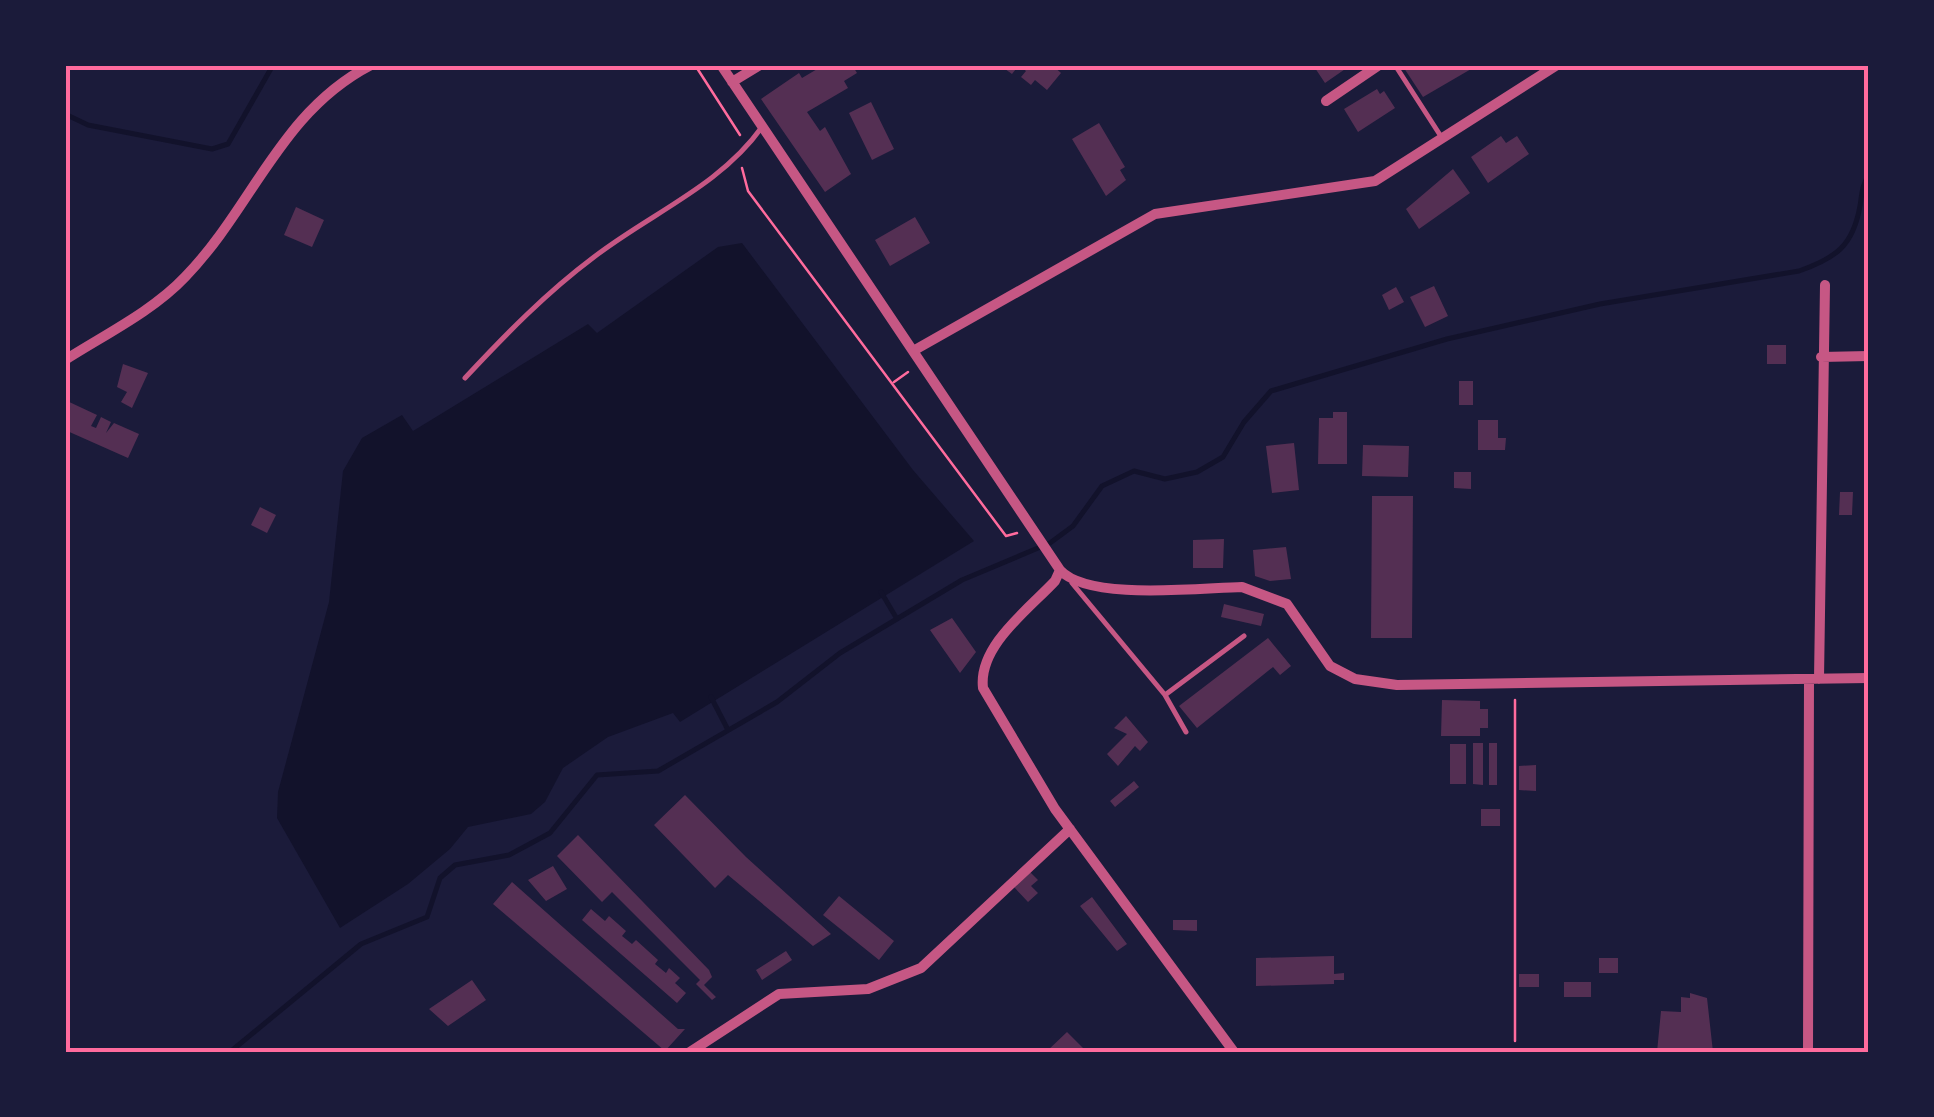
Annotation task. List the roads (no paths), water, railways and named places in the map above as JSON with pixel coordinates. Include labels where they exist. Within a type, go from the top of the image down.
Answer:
[{"type":"street","points":[[65,360],[185,277],[300,118],[337,82],[370,65]]},
{"type":"street","points":[[721,65],[1051,557],[1072,582],[1107,588],[1242,588],[1286,604],[1330,666],[1355,679],[1397,685],[1869,678]]},
{"type":"street","points":[[732,82],[760,65]]},
{"type":"street","points":[[913,351],[1155,214],[1364,184],[1400,169],[1557,65]]},
{"type":"street","points":[[1326,100],[1376,66]]},
{"type":"street","points":[[1808,1052],[1825,285]]},
{"type":"street","points":[[1821,356],[1869,356]]},
{"type":"street","points":[[1060,570],[1055,581],[992,650],[982,678],[1016,751],[1234,1052]]},
{"type":"street","points":[[690,1052],[779,994],[868,989],[921,968],[1070,829]]},
{"type":"lane","points":[[1395,65],[1443,140]]},
{"type":"lane","points":[[466,378],[534,306],[595,255],[742,154],[762,127]]},
{"type":"lane","points":[[1072,582],[1164,695],[1186,732]]},
{"type":"lane","points":[[1164,695],[1244,636]]},
{"type":"waterway","points":[[65,114],[88,125],[212,149],[228,144],[273,65]]},
{"type":"waterway","points":[[230,1052],[361,944],[427,917],[440,878],[455,865],[509,855],[550,833],[597,775],[658,771],[777,702],[840,653],[962,580],[1050,543],[1073,526],[1102,486],[1134,471],[1165,479],[1197,472],[1223,457],[1244,422],[1271,391],[1447,339],[1600,304],[1799,271],[1833,255],[1847,241],[1869,175]]},
{"type":"waterway","points":[[881,592],[897,619]]},
{"type":"waterway","points":[[711,697],[728,730]]}]
